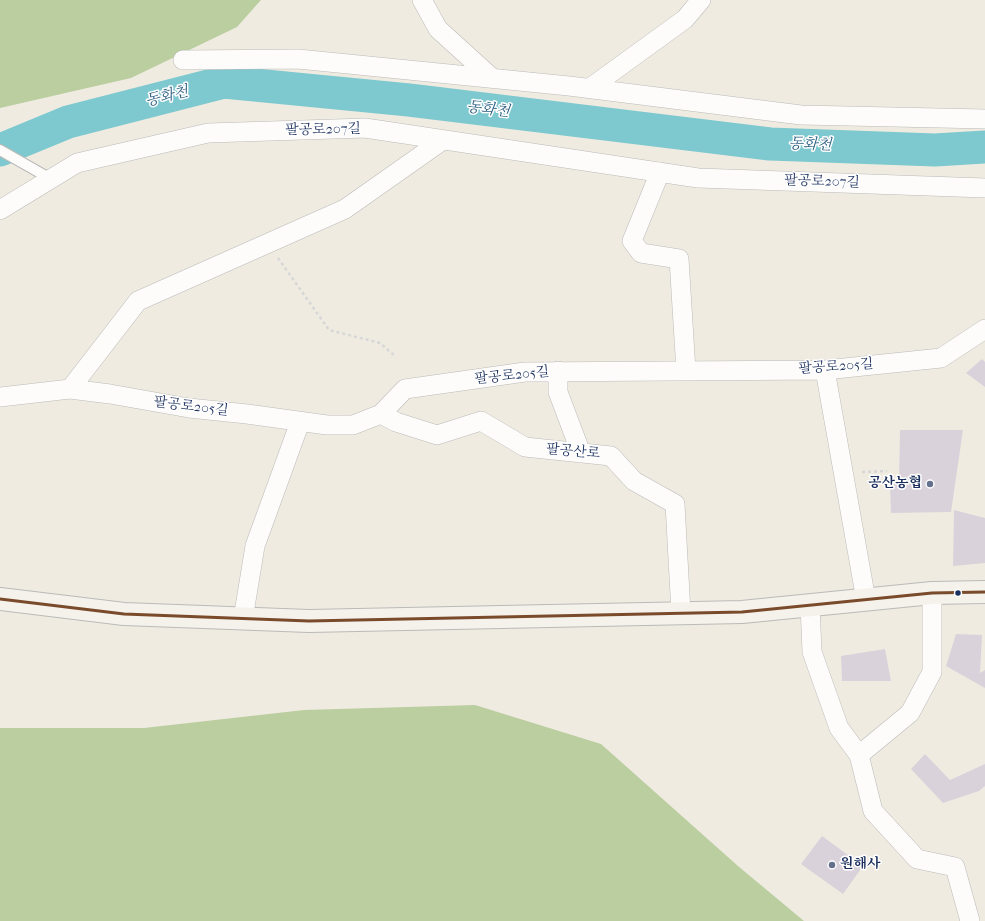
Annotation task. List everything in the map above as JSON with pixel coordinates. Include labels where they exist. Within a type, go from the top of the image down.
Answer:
[{"type":"main road","points":[[0,599],[124,614],[309,621],[742,612],[932,593],[985,592]]},
{"type":"street","points":[[422,0],[438,29],[492,78]]},
{"type":"street","points":[[590,88],[685,19],[700,0]]},
{"type":"street","points":[[183,60],[298,59],[590,88],[801,115],[985,119]]},
{"type":"street","name":"팔공로207길","points":[[0,210],[78,163],[208,133],[365,128],[698,178],[985,188]]},
{"type":"street","points":[[70,389],[138,301],[345,209],[443,140]]},
{"type":"street","points":[[660,172],[632,241],[641,252],[679,259],[686,371]]},
{"type":"street","name":"팔공로205길","points":[[0,397],[70,389],[189,408],[327,425],[353,425],[381,414],[405,389],[525,372],[825,370],[941,358],[985,329]]},
{"type":"street","points":[[825,370],[866,600]]},
{"type":"street","points":[[558,371],[558,392],[581,453]]},
{"type":"street","name":"팔공산로","points":[[381,414],[396,422],[437,435],[481,421],[525,448],[611,456],[634,481],[675,504],[681,613]]},
{"type":"street","points":[[243,619],[255,546],[300,422]]},
{"type":"street","points":[[859,755],[910,713],[932,672],[932,593]]},
{"type":"street","points":[[810,605],[812,652],[839,728],[859,755],[873,812],[917,859],[955,867],[970,921]]},
{"type":"lane","points":[[0,150],[51,179]]},
{"type":"path","points":[[268,242],[329,330],[380,343],[396,356]]},
{"type":"path","points":[[842,466],[864,473],[887,471]]},
{"type":"green space","points":[[0,0],[261,0],[237,27],[131,78],[0,108]]},
{"type":"green space","points":[[475,705],[601,744],[738,866],[804,921],[0,921],[0,728],[144,728],[304,710]]},
{"type":"building","points":[[982,359],[985,362],[985,387],[966,373]]},
{"type":"building","points":[[900,430],[963,430],[951,512],[891,513],[890,485],[899,483]]},
{"type":"building","points":[[954,510],[985,518],[985,563],[953,566]]},
{"type":"building","points":[[956,634],[982,635],[980,673],[985,670],[985,688],[946,666]]},
{"type":"building","points":[[885,649],[891,681],[842,681],[841,656]]},
{"type":"building","points":[[925,754],[950,780],[985,764],[985,786],[979,791],[943,803],[911,769]]},
{"type":"building","name":"원해사","points":[[822,836],[863,866],[843,894],[801,864]]},
{"type":"waterway","name":"동화천","points":[[0,150],[68,122],[224,82],[409,100],[770,144],[935,150],[985,147]]},
{"type":"transit line","points":[[0,599],[124,614],[309,621],[742,612],[932,593],[985,592]]},
{"type":"place","name":"공산농협","points":[[930,484]]},
{"type":"place","name":"원해사","points":[[832,865]]}]
